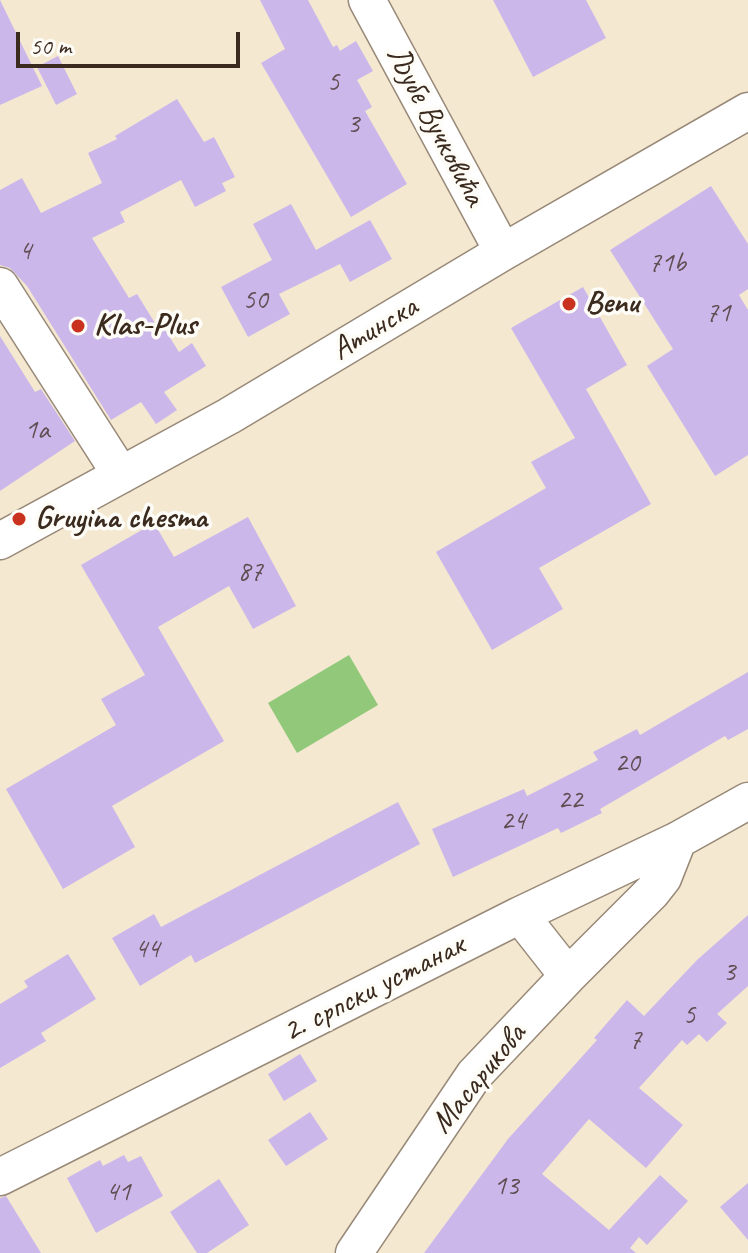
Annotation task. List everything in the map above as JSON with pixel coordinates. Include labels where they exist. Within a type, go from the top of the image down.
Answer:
[{"type":"street","name":"Љубе Вучковића","points":[[367,0],[503,252]]},
{"type":"street","name":"Атинска","points":[[0,541],[229,416],[503,252],[748,111]]},
{"type":"street","points":[[0,286],[121,475]]},
{"type":"street","name":"2. српски устанак","points":[[0,1177],[520,915],[678,840],[748,801]]},
{"type":"street","name":"Масарикова","points":[[354,1253],[474,1075],[652,892],[663,878],[678,840]]},
{"type":"street","points":[[520,915],[568,976]]},
{"type":"green space","points":[[349,655],[378,705],[297,753],[268,703]]},
{"type":"building","points":[[0,0],[42,86],[0,105]]},
{"type":"building","points":[[260,0],[308,0],[333,47],[337,45],[340,51],[356,41],[373,71],[357,80],[372,107],[365,111],[407,184],[351,217],[261,63],[285,49]]},
{"type":"building","points":[[493,0],[586,0],[606,38],[533,77]]},
{"type":"building","points":[[58,56],[77,94],[56,105],[37,67]]},
{"type":"building","points":[[177,99],[204,142],[214,137],[235,177],[222,183],[226,191],[195,207],[181,180],[120,212],[125,222],[92,238],[129,298],[137,294],[158,328],[162,325],[179,352],[192,343],[206,366],[164,392],[177,410],[156,424],[141,402],[111,420],[27,286],[10,268],[0,265],[0,190],[22,178],[41,213],[102,183],[88,153],[117,139],[115,136]]},
{"type":"building","points":[[711,186],[748,244],[748,289],[739,295],[748,310],[748,455],[715,476],[647,366],[673,349],[610,250]]},
{"type":"building","points":[[291,204],[316,250],[370,220],[392,259],[350,282],[340,264],[279,294],[290,314],[248,337],[221,287],[272,260],[253,224]]},
{"type":"building","points":[[583,287],[627,365],[586,389],[651,504],[539,568],[563,609],[492,650],[436,552],[546,488],[531,462],[575,438],[511,328]]},
{"type":"building","points":[[0,336],[35,392],[41,389],[75,441],[0,491]]},
{"type":"building","points":[[248,517],[296,606],[253,629],[229,586],[158,627],[224,741],[112,806],[135,847],[63,889],[6,789],[116,725],[101,699],[145,675],[81,565],[154,523],[174,557]]},
{"type":"building","points":[[748,672],[748,729],[728,740],[725,736],[600,809],[602,813],[561,833],[558,828],[453,877],[432,829],[524,789],[527,796],[598,760],[593,752],[637,729],[640,735]]},
{"type":"building","points":[[398,802],[420,844],[195,963],[191,955],[140,986],[112,938],[154,914],[161,927]]},
{"type":"building","points":[[748,915],[748,986],[717,1014],[727,1023],[707,1042],[699,1034],[687,1045],[682,1040],[639,1088],[683,1125],[646,1168],[589,1119],[542,1174],[609,1230],[660,1175],[688,1201],[647,1245],[639,1237],[630,1248],[636,1253],[424,1253],[508,1139],[597,1040],[594,1038],[627,1000],[644,1016],[697,960]]},
{"type":"building","points":[[68,954],[96,999],[41,1033],[46,1041],[0,1068],[0,1004],[28,987],[24,981]]},
{"type":"building","points":[[300,1054],[317,1081],[284,1101],[268,1074]]},
{"type":"building","points":[[310,1112],[328,1139],[286,1166],[268,1140]]},
{"type":"building","points":[[124,1155],[128,1162],[141,1156],[163,1196],[96,1233],[67,1178],[100,1160],[103,1166]]},
{"type":"building","points":[[219,1179],[249,1225],[207,1253],[197,1253],[170,1212]]},
{"type":"building","points":[[748,1183],[748,1240],[720,1207]]},
{"type":"building","points":[[6,1196],[41,1253],[0,1253],[0,1198]]},
{"type":"place","name":"Benu","points":[[569,304]]},
{"type":"place","name":"Klas-Plus","points":[[78,326]]},
{"type":"place","name":"Gruyina chesma","points":[[19,519]]}]
